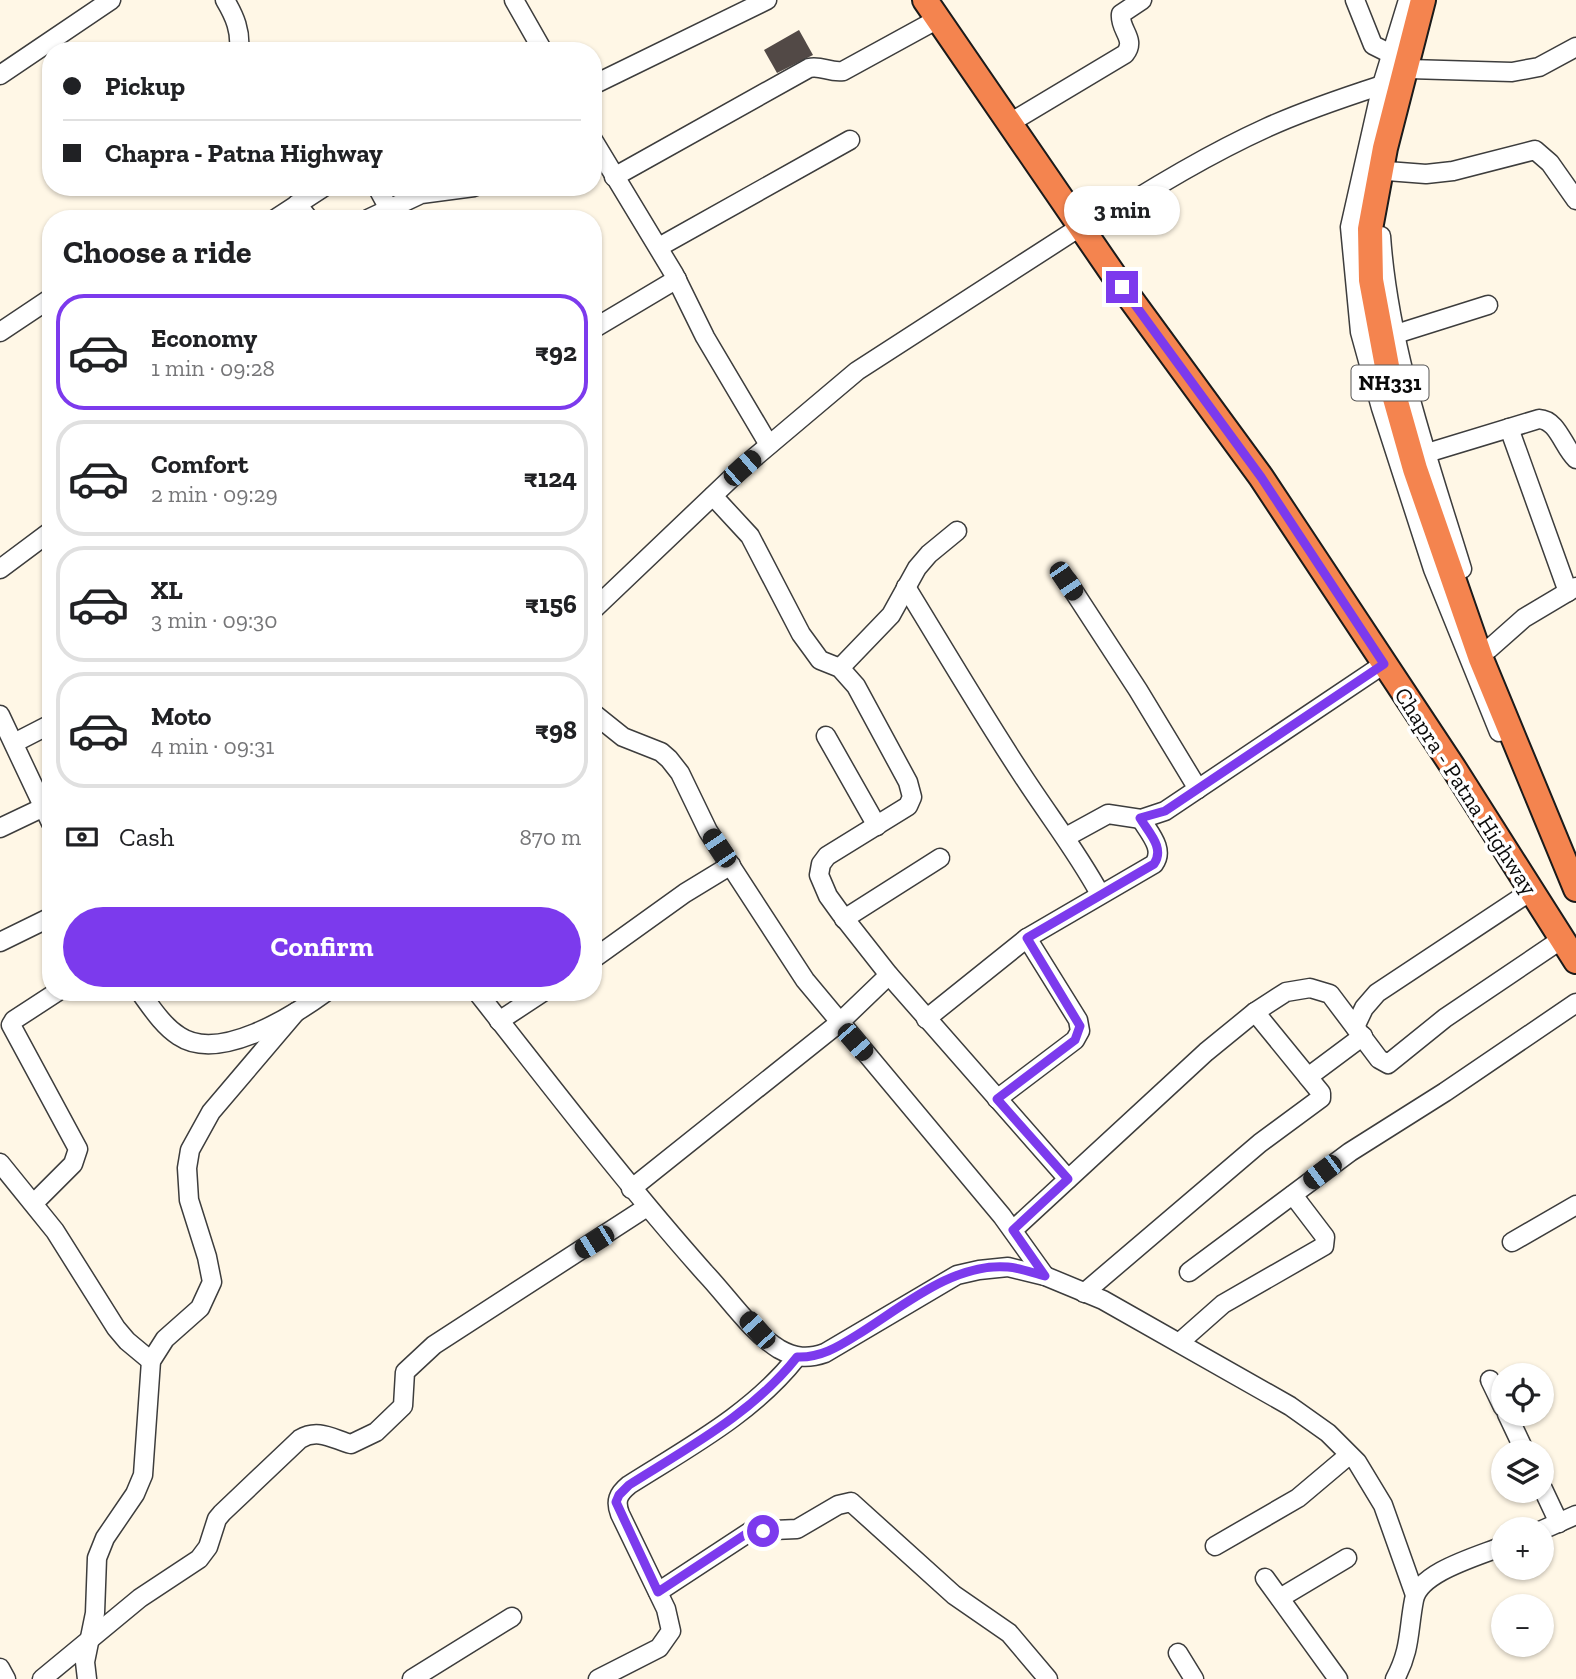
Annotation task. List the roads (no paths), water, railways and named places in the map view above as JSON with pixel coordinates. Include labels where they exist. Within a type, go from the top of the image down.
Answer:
[{"type":"highway","name":"NH331","points":[[1423,0],[1385,148],[1370,229],[1371,280],[1389,377],[1415,469],[1481,659],[1576,889]]},
{"type":"highway","name":"Chapra - Patna Highway","points":[[932,9],[1008,124],[1261,477],[1576,961]]},
{"type":"street","points":[[49,42],[111,0]]},
{"type":"street","points":[[225,0],[237,25],[240,42]]},
{"type":"street","points":[[514,0],[538,42]]},
{"type":"street","points":[[602,81],[767,0]]},
{"type":"street","points":[[1008,124],[1125,54],[1130,47],[1130,39],[1120,21],[1121,13],[1142,0]]},
{"type":"street","points":[[1355,0],[1373,45],[1393,55]]},
{"type":"street","points":[[1408,0],[1382,85],[1350,227],[1360,331],[1408,495],[1459,638],[1508,755],[1548,817]]},
{"type":"street","points":[[1432,0],[1409,69],[1387,171],[1380,225],[1383,267],[1395,334],[1427,453],[1468,589],[1526,747],[1548,817]]},
{"type":"street","points":[[614,177],[809,68],[817,66],[834,73],[843,71],[932,9]]},
{"type":"street","points":[[0,75],[42,47]]},
{"type":"street","points":[[1409,69],[1512,72],[1539,67],[1576,47]]},
{"type":"street","points":[[602,601],[769,445],[857,371],[889,349],[1082,229],[1165,181],[1263,129],[1319,106],[1382,85]]},
{"type":"street","points":[[659,247],[850,140]]},
{"type":"street","points":[[1387,171],[1426,174],[1453,172],[1535,150],[1550,163],[1576,200]]},
{"type":"street","points":[[602,156],[659,247],[705,337],[769,445]]},
{"type":"street","points":[[288,210],[310,196]]},
{"type":"street","points":[[382,196],[389,209],[417,196]]},
{"type":"street","points":[[297,204],[302,210]]},
{"type":"street","points":[[602,324],[677,279]]},
{"type":"street","points":[[0,332],[42,304]]},
{"type":"street","points":[[1395,334],[1488,305]]},
{"type":"street","points":[[1427,453],[1546,419],[1555,426],[1567,451],[1576,458]]},
{"type":"street","points":[[1489,649],[1524,618],[1572,589],[1509,428]]},
{"type":"street","points":[[713,496],[750,536],[801,634],[820,660],[840,668],[856,686],[908,782],[912,797],[908,806],[827,856],[821,864],[819,875],[822,884],[844,919],[889,975],[1068,1179]]},
{"type":"street","points":[[840,668],[891,615],[929,554],[957,531]]},
{"type":"street","points":[[0,569],[42,538]]},
{"type":"street","points":[[1066,581],[1138,690],[1198,789]]},
{"type":"street","points":[[906,587],[1019,771],[1066,836],[1100,894]]},
{"type":"street","points":[[1066,836],[1108,814],[1140,818],[1165,811],[1384,664]]},
{"type":"street","points":[[0,715],[42,804]]},
{"type":"street","points":[[602,720],[623,737],[661,752],[680,773],[708,831],[805,981],[1013,1230],[1045,1276]]},
{"type":"street","points":[[14,743],[42,729]]},
{"type":"street","points":[[826,736],[877,826]]},
{"type":"street","points":[[0,828],[42,816]]},
{"type":"street","points":[[926,1019],[1027,938],[1154,864],[1159,857],[1159,849],[1140,818]]},
{"type":"street","points":[[844,919],[940,858]]},
{"type":"street","points":[[602,952],[685,892],[731,864]]},
{"type":"street","points":[[1308,1077],[1359,1031],[1364,1008],[1377,993],[1531,891]]},
{"type":"street","points":[[0,942],[42,921]]},
{"type":"street","points":[[997,1099],[1075,1040],[1080,1031],[1078,1020],[1027,938]]},
{"type":"street","points":[[1013,1230],[1206,1052],[1255,1012],[1286,992],[1311,988],[1329,995],[1382,1062],[1390,1063],[1445,1018],[1562,939]]},
{"type":"street","points":[[631,1189],[839,1023],[889,975]]},
{"type":"street","points":[[33,1203],[73,1164],[78,1149],[11,1025],[14,1020],[43,1001]]},
{"type":"street","points":[[147,1001],[176,1035],[196,1044],[217,1043],[245,1036],[296,1012],[312,1001]]},
{"type":"street","points":[[484,1001],[647,1208],[757,1330],[781,1350],[797,1357],[811,1358],[835,1348],[957,1275],[1008,1267],[1045,1276],[1180,1342],[1290,1406],[1328,1433],[1357,1462],[1383,1505],[1415,1595]]},
{"type":"street","points":[[499,1021],[529,1001]]},
{"type":"street","points":[[1189,1272],[1350,1152],[1446,1092],[1576,1003]]},
{"type":"street","points":[[88,1679],[85,1662],[91,1636],[100,1548],[135,1494],[143,1475],[151,1361],[165,1339],[200,1308],[212,1282],[189,1200],[187,1168],[195,1138],[211,1112],[296,1012]]},
{"type":"street","points":[[1084,1293],[1260,1143],[1320,1100],[1322,1094],[1255,1012]]},
{"type":"street","points":[[0,1163],[63,1242],[116,1328],[151,1361]]},
{"type":"street","points":[[1180,1342],[1223,1304],[1324,1246],[1325,1237],[1293,1195]]},
{"type":"street","points":[[1511,1242],[1576,1205]]},
{"type":"street","points":[[42,1679],[140,1598],[200,1559],[208,1547],[217,1519],[299,1438],[318,1434],[351,1444],[376,1432],[403,1406],[405,1372],[414,1361],[434,1345],[647,1208]]},
{"type":"street","points":[[598,1679],[665,1642],[671,1631],[658,1592],[620,1514],[616,1502],[619,1495],[629,1485],[744,1411],[797,1357]]},
{"type":"street","points":[[1215,1546],[1298,1498],[1349,1455]]},
{"type":"street","points":[[658,1592],[751,1531],[797,1529],[838,1504],[851,1502],[954,1595],[1009,1633],[1048,1679]]},
{"type":"street","points":[[1554,1502],[1568,1519]]},
{"type":"street","points":[[1395,1679],[1405,1659],[1418,1589],[1434,1574],[1491,1551]]},
{"type":"street","points":[[1280,1598],[1347,1558]]},
{"type":"street","points":[[1265,1578],[1338,1679]]},
{"type":"street","points":[[412,1679],[512,1616]]},
{"type":"street","points":[[1178,1653],[1194,1679]]},
{"type":"street","points":[[0,1668],[6,1679]]}]
